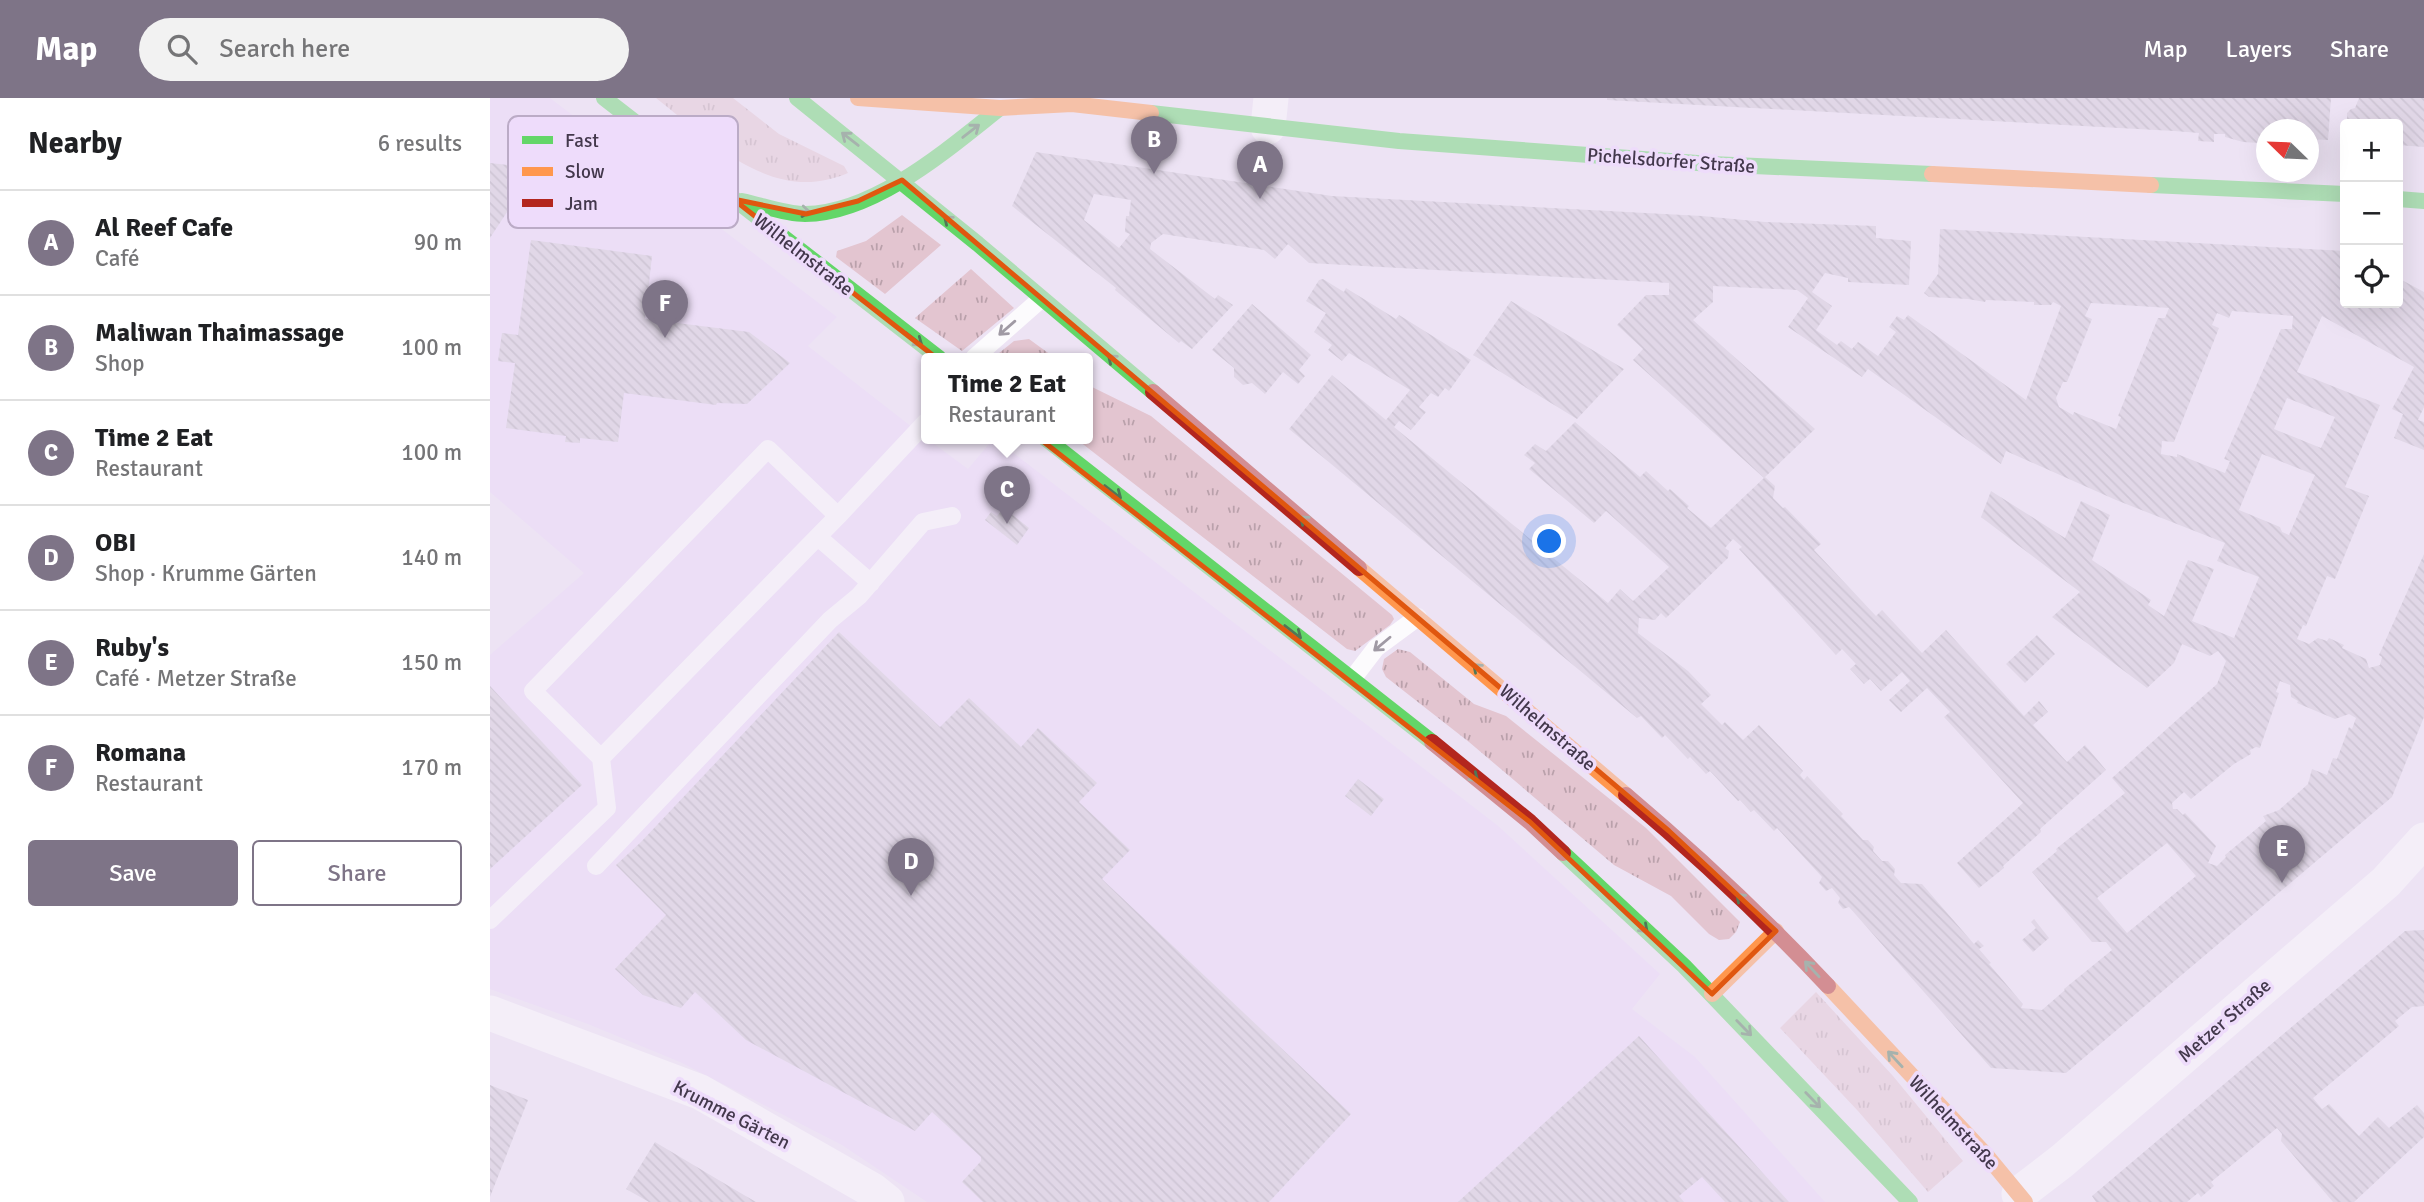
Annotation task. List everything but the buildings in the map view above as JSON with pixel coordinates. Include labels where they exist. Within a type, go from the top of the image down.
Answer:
[{"type":"main road","name":"Wilhelmstraße","points":[[604,98],[627,116]]},
{"type":"main road","name":"Wilhelmstraße","points":[[797,98],[902,180],[1669,831],[1776,931],[1975,1144],[2018,1199]]},
{"type":"main road","name":"Pichelsdorfer Straße","points":[[858,98],[1000,108],[1072,104],[1269,112],[1399,141],[1712,164],[2340,194]]},
{"type":"main road","points":[[738,201],[806,214],[848,205],[902,180],[1000,108]]},
{"type":"main road","points":[[2403,199],[2424,201]]},
{"type":"main road","name":"Wilhelmstraße","points":[[738,204],[932,353]]},
{"type":"main road","points":[[1053,444],[1353,678],[1530,822],[1712,994],[1910,1202]]},
{"type":"main road","points":[[1712,994],[1776,931]]},
{"type":"street","name":"Metzer Straße","points":[[2018,1199],[2378,888],[2422,846]]},
{"type":"street","name":"Krumme Gärten","points":[[490,1013],[700,1092],[872,1190],[887,1202]]},
{"type":"lane","points":[[980,353],[1041,299]]},
{"type":"lane","points":[[601,758],[818,537],[921,427]]},
{"type":"lane","points":[[490,920],[607,808],[601,758],[533,691],[768,449],[838,516]]},
{"type":"lane","points":[[596,866],[830,621],[859,596],[923,522],[952,516]]},
{"type":"lane","points":[[818,537],[871,583]]},
{"type":"lane","points":[[1353,678],[1376,648],[1418,617]]},
{"type":"highlighted area","points":[[902,180],[1669,831],[1776,931],[1712,994],[1530,822],[733,199],[806,214],[858,201]]},
{"type":"shaded area","points":[[490,98],[550,98],[574,116],[508,116],[508,228],[720,228],[837,317],[808,346],[921,434],[921,444],[934,444],[968,469],[989,444],[1002,444],[1497,825],[1660,974],[1632,1009],[1695,1057],[1825,1202],[927,1202],[842,1145],[680,1062],[588,1024],[490,989],[490,655],[584,573],[490,492]]},
{"type":"green space","points":[[656,98],[733,98],[779,134],[844,166],[848,173],[820,181],[794,181],[768,175],[738,160],[738,116],[679,116]]},
{"type":"green space","points":[[902,215],[941,245],[885,294],[836,257],[837,251],[866,241]]},
{"type":"green space","points":[[971,269],[1014,308],[962,351],[915,318]]},
{"type":"green space","points":[[1029,339],[1048,353],[999,353],[1014,341]]},
{"type":"green space","points":[[1093,387],[1151,416],[1392,615],[1394,619],[1390,625],[1355,651],[1347,649],[1083,444],[1093,444]]},
{"type":"green space","points":[[1398,649],[1410,652],[1474,704],[1506,716],[1646,828],[1740,922],[1736,932],[1729,939],[1719,940],[1709,934],[1671,896],[1614,865],[1469,742],[1386,677],[1382,669],[1384,659]]},
{"type":"green space","points":[[1816,992],[1893,1076],[1963,1161],[1928,1192],[1858,1111],[1780,1028]]},
{"type":"traffic: fast","points":[[604,98],[627,116]]},
{"type":"traffic: fast","points":[[797,98],[978,244],[1153,392]]},
{"type":"traffic: fast","points":[[742,201],[797,214],[831,211],[858,203],[909,176],[1000,108]]},
{"type":"traffic: fast","points":[[1151,113],[1399,141],[1711,164],[1932,174]]},
{"type":"traffic: fast","points":[[2151,185],[2340,194]]},
{"type":"traffic: fast","points":[[2403,199],[2424,201]]},
{"type":"traffic: fast","points":[[738,202],[933,353]]},
{"type":"traffic: fast","points":[[1053,444],[1432,742]]},
{"type":"traffic: fast","points":[[1563,853],[1684,966],[1910,1202]]},
{"type":"traffic: slow","points":[[858,98],[1000,108],[1072,104],[1151,113]]},
{"type":"traffic: slow","points":[[1932,174],[2151,185]]},
{"type":"traffic: slow","points":[[1359,568],[1626,795]]},
{"type":"traffic: slow","points":[[1712,994],[1776,931]]},
{"type":"traffic: slow","points":[[1828,986],[1987,1156],[2025,1202]]},
{"type":"traffic: jam","points":[[1153,392],[1359,568]]},
{"type":"traffic: jam","points":[[1432,742],[1530,822],[1563,853]]},
{"type":"traffic: jam","points":[[1626,795],[1730,888],[1828,986]]},
{"type":"place","name":"Maliwan Thaimassage","points":[[1154,174]]},
{"type":"place","name":"Al Reef Cafe","points":[[1260,199]]},
{"type":"place","name":"Romana","points":[[665,338]]},
{"type":"place","name":"Time 2 Eat","points":[[1007,524]]},
{"type":"place","name":"Ruby's","points":[[2282,883]]},
{"type":"place","name":"OBI","points":[[911,896]]}]
